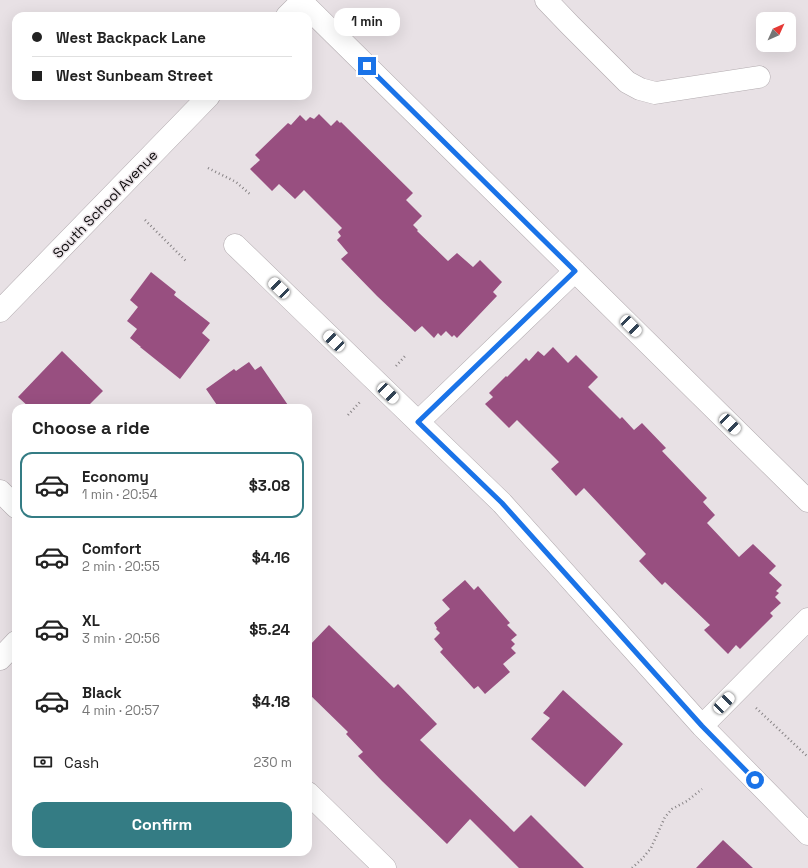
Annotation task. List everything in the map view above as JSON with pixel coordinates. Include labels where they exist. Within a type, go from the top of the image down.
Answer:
[{"type":"street","points":[[546,0],[627,82],[640,89],[655,93],[759,77]]},
{"type":"street","points":[[298,4],[306,12]]},
{"type":"street","points":[[312,17],[575,271],[808,501]]},
{"type":"street","name":"South School Avenue","points":[[0,311],[205,100]]},
{"type":"street","points":[[235,245],[502,503],[702,726],[808,834]]},
{"type":"street","points":[[418,422],[575,271]]},
{"type":"street","points":[[0,491],[12,503]]},
{"type":"street","points":[[702,726],[808,619]]},
{"type":"street","points":[[0,659],[12,646]]},
{"type":"street","points":[[312,797],[385,868]]},
{"type":"path","points":[[208,168],[236,182],[251,195]]},
{"type":"path","points":[[145,220],[186,261]]},
{"type":"path","points":[[348,415],[361,400]]},
{"type":"path","points":[[755,707],[808,757]]},
{"type":"path","points":[[632,868],[651,848],[665,817],[672,809],[687,800],[702,788]]},
{"type":"building","points":[[319,114],[331,126],[337,120],[340,123],[341,122],[413,193],[406,200],[422,216],[413,225],[418,230],[417,231],[448,261],[457,253],[473,267],[480,260],[502,282],[493,292],[497,296],[457,338],[454,335],[452,337],[446,331],[441,336],[438,333],[434,338],[422,326],[415,332],[341,259],[348,253],[337,240],[341,236],[338,232],[342,228],[304,190],[295,199],[279,184],[272,191],[250,169],[260,160],[255,155],[288,123],[291,125],[300,115],[306,121],[310,117],[314,119]]},
{"type":"building","points":[[151,272],[176,292],[174,295],[210,323],[202,333],[210,340],[180,379],[130,338],[137,329],[127,321],[138,307],[130,300]]},
{"type":"building","points":[[553,347],[568,363],[576,355],[598,377],[588,387],[620,419],[622,417],[634,430],[642,423],[666,448],[662,451],[707,498],[703,502],[715,515],[707,523],[739,557],[753,544],[776,566],[769,573],[782,585],[776,591],[779,593],[775,597],[781,603],[770,613],[773,616],[740,649],[736,645],[728,654],[704,630],[710,625],[665,582],[662,585],[639,561],[646,554],[584,488],[576,496],[551,469],[559,462],[517,420],[509,428],[485,404],[493,397],[489,393],[526,358],[529,361],[538,351],[544,356]]},
{"type":"building","points":[[62,351],[103,391],[90,404],[26,404],[18,397]]},
{"type":"building","points":[[249,362],[255,370],[261,366],[287,404],[216,404],[206,389],[234,369],[236,371]]},
{"type":"building","points":[[465,580],[474,590],[478,586],[510,623],[507,625],[517,635],[511,640],[515,644],[511,648],[516,653],[503,664],[510,672],[485,694],[478,686],[474,689],[440,652],[443,649],[434,639],[440,633],[436,629],[437,628],[434,623],[450,609],[442,600]]},
{"type":"building","points":[[329,625],[394,688],[398,684],[437,724],[420,740],[514,832],[531,815],[584,868],[519,868],[470,819],[447,844],[358,756],[363,752],[346,734],[348,732],[312,697],[312,643]]},
{"type":"building","points":[[563,690],[623,744],[585,787],[531,739],[550,718],[543,713]]},
{"type":"building","points":[[723,840],[753,868],[696,868]]},
{"type":"route","points":[[367,66],[575,271],[418,422],[502,503],[702,726],[755,780]]}]
